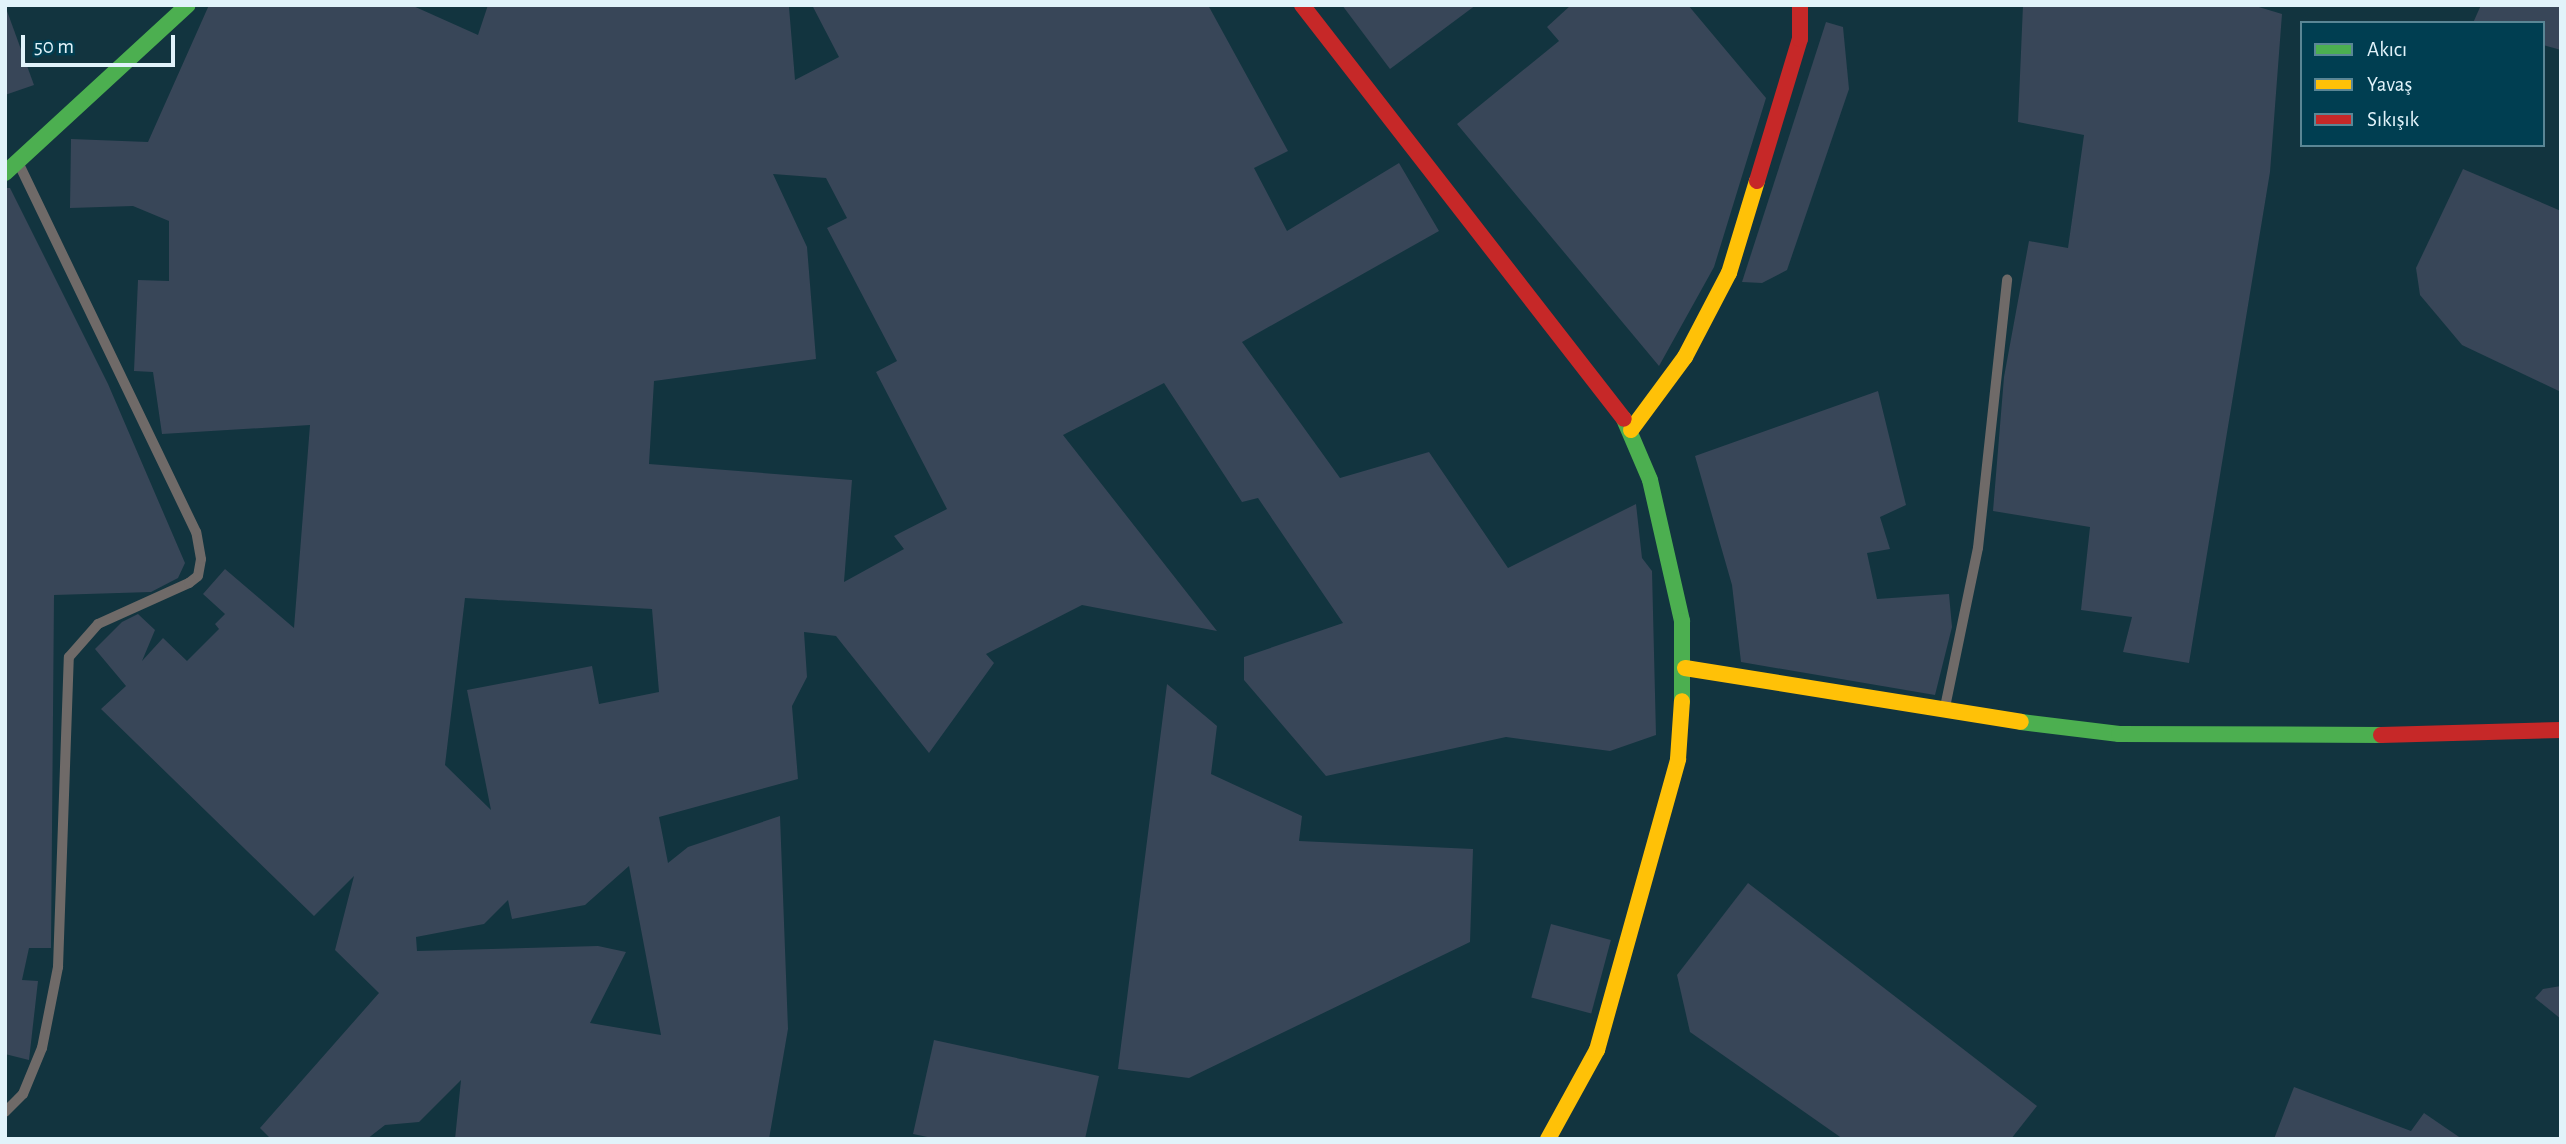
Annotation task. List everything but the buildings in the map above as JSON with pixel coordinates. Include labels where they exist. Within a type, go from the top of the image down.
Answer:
[{"type":"street","points":[[12,169],[188,5]]},
{"type":"street","points":[[1302,5],[1608,392],[1632,430],[1650,480],[1682,621],[1685,667],[1678,759],[1597,1050],[1548,1139]]},
{"type":"street","points":[[1632,430],[1685,357],[1729,273],[1800,39],[1800,5]]},
{"type":"street","points":[[1685,667],[1944,712],[2119,734],[2275,738],[2561,730]]},
{"type":"lane","points":[[5,1112],[23,1094],[43,1048],[58,967],[69,657],[98,624],[189,583],[198,576],[201,559],[196,532],[12,169]]},
{"type":"lane","points":[[1944,712],[1978,548],[2007,280]]},
{"type":"traffic: fast","points":[[5,173],[188,5]]},
{"type":"traffic: fast","points":[[1624,419],[1650,480],[1682,621],[1682,701]]},
{"type":"traffic: fast","points":[[2021,722],[2119,734],[2381,735]]},
{"type":"traffic: slow","points":[[1631,430],[1685,357],[1729,273],[1757,181]]},
{"type":"traffic: slow","points":[[1685,668],[2021,722]]},
{"type":"traffic: slow","points":[[1548,1139],[1597,1050],[1678,759],[1682,701]]},
{"type":"traffic: jam","points":[[1302,5],[1624,419]]},
{"type":"traffic: jam","points":[[1757,181],[1800,39],[1800,5]]},
{"type":"traffic: jam","points":[[2381,735],[2561,730]]}]
